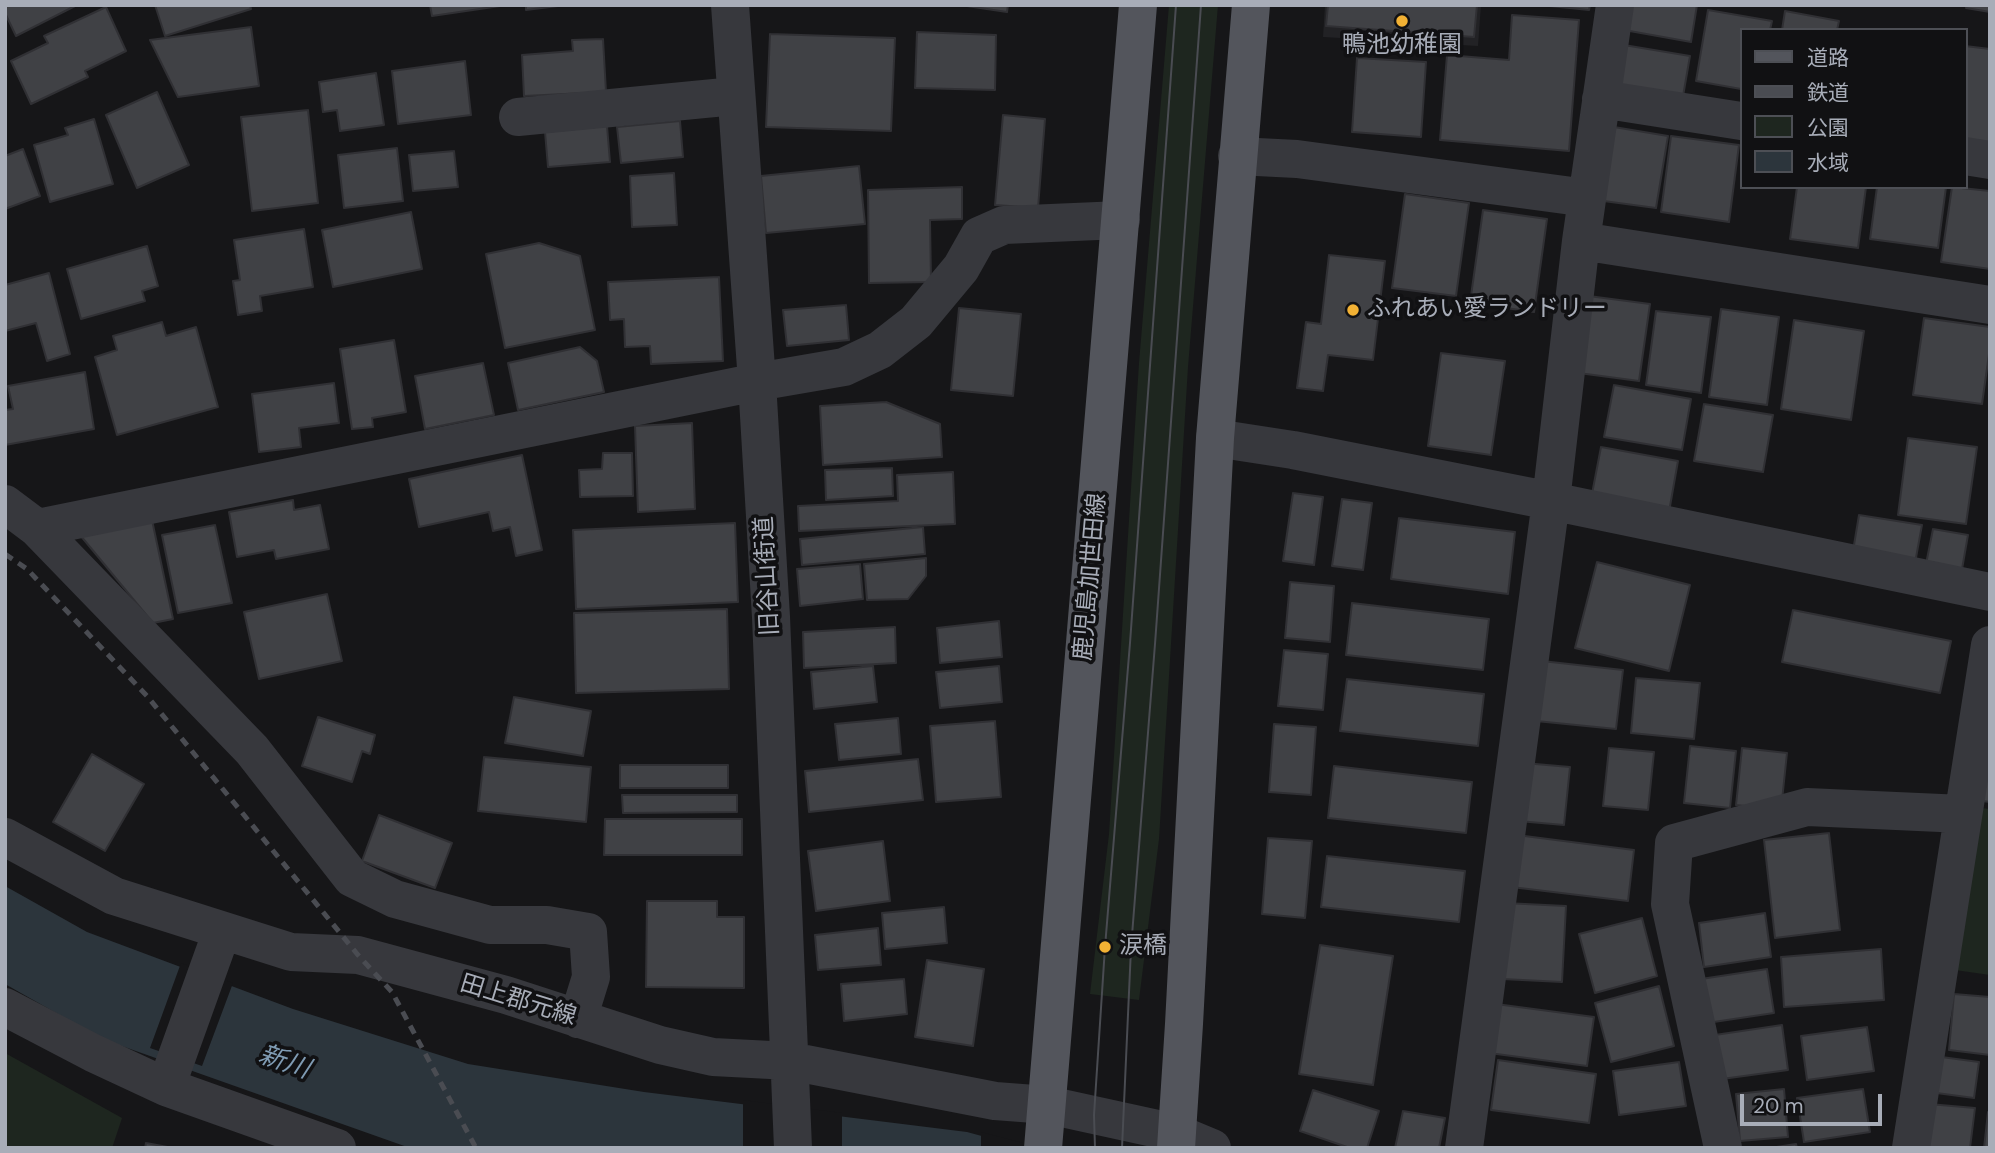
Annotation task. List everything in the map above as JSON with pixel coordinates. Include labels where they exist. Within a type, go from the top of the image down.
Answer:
[{"type":"main road","name":"鹿児島加世田線","points":[[1046,1123],[1138,5]]},
{"type":"main road","points":[[1176,1140],[1215,438],[1251,5]]},
{"type":"street","name":"旧谷山街道","points":[[730,5],[772,631],[793,1148]]},
{"type":"street","points":[[1464,1148],[1551,501],[1581,241],[1615,5]]},
{"type":"street","points":[[518,117],[735,96]]},
{"type":"street","points":[[1601,99],[1740,121]]},
{"type":"street","points":[[1237,156],[1297,159],[1587,198]]},
{"type":"street","points":[[1967,156],[1990,160]]},
{"type":"street","points":[[37,528],[757,382],[844,367],[880,350],[916,322],[961,268],[979,236],[1004,225],[1121,220]]},
{"type":"street","points":[[1581,241],[1990,305]]},
{"type":"street","points":[[1215,438],[1293,450],[1551,501],[1990,592]]},
{"type":"street","points":[[5,504],[37,528],[252,750],[352,878],[395,899],[490,925],[547,925],[587,932],[592,976],[579,1019]]},
{"type":"street","points":[[1911,1148],[1990,645]]},
{"type":"street","points":[[1723,1148],[1670,904],[1674,843],[1807,807],[1963,814]]},
{"type":"street","name":"田上郡元線","points":[[5,838],[114,897],[291,952],[358,955],[506,995],[660,1045],[713,1056],[791,1080],[995,1101],[1046,1123],[1176,1140]]},
{"type":"street","points":[[166,1087],[222,931]]},
{"type":"street","points":[[5,1007],[166,1087],[337,1148]]},
{"type":"street","points":[[1176,1140],[1212,1148]]},
{"type":"shaded area","name":"鴨池幼稚園","points":[[1325,5],[1481,5],[1478,46],[1323,37]]},
{"type":"green space","points":[[1169,5],[1218,5],[1188,367],[1159,839],[1139,1000],[1090,994],[1109,834],[1139,363]]},
{"type":"green space","points":[[1972,807],[1990,809],[1990,975],[1948,969]]},
{"type":"green space","points":[[5,1053],[122,1118],[112,1148],[5,1148]]},
{"type":"water","name":"新川","points":[[5,886],[87,932],[293,1009],[468,1064],[644,1092],[967,1132],[1026,1148],[410,1148],[102,1039],[5,984]]},
{"type":"pier","points":[[181,963],[233,983],[202,1066],[150,1048]]},
{"type":"pier","points":[[743,1100],[842,1113],[842,1148],[743,1148]]},
{"type":"pier","points":[[981,1132],[1027,1144],[1029,1148],[981,1148]]},
{"type":"building","points":[[5,5],[77,5],[16,36],[5,13]]},
{"type":"building","points":[[155,5],[250,5],[251,9],[165,36]]},
{"type":"building","points":[[430,5],[507,5],[432,16]]},
{"type":"building","points":[[526,5],[566,5],[526,10]]},
{"type":"building","points":[[960,5],[1008,5],[1007,12]]},
{"type":"building","name":"鴨池幼稚園","points":[[1328,5],[1477,5],[1474,37],[1326,26]]},
{"type":"building","points":[[1540,5],[1590,5],[1589,10]]},
{"type":"building","points":[[1629,5],[1697,5],[1691,42],[1624,30]]},
{"type":"building","points":[[1967,5],[1990,5],[1990,12],[1966,8]]},
{"type":"building","points":[[106,7],[126,51],[85,71],[88,77],[31,104],[11,61],[48,43],[44,36]]},
{"type":"building","points":[[1708,10],[1772,21],[1770,28],[1740,28],[1740,89],[1696,81]]},
{"type":"building","points":[[1785,11],[1839,21],[1837,28],[1782,28]]},
{"type":"building","points":[[1512,15],[1579,20],[1569,151],[1440,140],[1447,55],[1509,60]]},
{"type":"building","points":[[251,27],[259,86],[178,97],[150,40]]},
{"type":"building","points":[[917,32],[996,35],[995,90],[915,88]]},
{"type":"building","points":[[770,34],[895,38],[891,131],[766,127]]},
{"type":"building","points":[[603,39],[606,92],[524,96],[522,55],[573,51],[572,40]]},
{"type":"building","points":[[1624,45],[1690,56],[1682,102],[1615,91]]},
{"type":"building","points":[[1967,46],[1990,49],[1990,146],[1967,142]]},
{"type":"building","points":[[1357,58],[1426,62],[1421,137],[1352,132]]},
{"type":"building","points":[[465,61],[471,115],[398,124],[392,71]]},
{"type":"building","points":[[376,73],[384,125],[340,131],[337,110],[323,112],[319,82]]},
{"type":"building","points":[[157,92],[189,165],[137,188],[106,115]]},
{"type":"building","points":[[308,110],[318,203],[252,211],[241,117]]},
{"type":"building","points":[[1003,115],[1045,119],[1038,208],[995,205]]},
{"type":"building","points":[[94,119],[113,184],[50,202],[34,145],[68,135],[65,128]]},
{"type":"building","points":[[680,121],[683,157],[621,163],[617,127]]},
{"type":"building","points":[[607,126],[610,162],[548,167],[545,132]]},
{"type":"building","points":[[1608,126],[1668,136],[1656,208],[1596,200]]},
{"type":"building","points":[[1671,136],[1739,145],[1729,222],[1661,212]]},
{"type":"building","points":[[397,148],[403,201],[344,208],[338,155]]},
{"type":"building","points":[[23,149],[40,196],[5,209],[5,156]]},
{"type":"building","points":[[454,151],[458,187],[413,191],[409,155]]},
{"type":"building","points":[[859,166],[865,224],[766,233],[761,176]]},
{"type":"building","points":[[674,173],[677,225],[632,227],[630,176]]},
{"type":"building","points":[[962,187],[962,219],[930,220],[931,282],[869,283],[868,190]]},
{"type":"building","points":[[1797,189],[1866,189],[1858,248],[1790,239]]},
{"type":"building","points":[[1877,189],[1946,189],[1938,248],[1870,239]]},
{"type":"building","points":[[1952,189],[1990,191],[1990,269],[1941,262]]},
{"type":"building","points":[[1405,194],[1469,203],[1456,296],[1392,288]]},
{"type":"building","points":[[1483,210],[1547,219],[1534,312],[1470,303]]},
{"type":"building","points":[[411,212],[422,269],[333,287],[322,230]]},
{"type":"building","points":[[304,229],[313,287],[260,296],[262,311],[238,315],[233,281],[240,280],[234,240]]},
{"type":"building","points":[[539,243],[580,256],[595,330],[505,348],[486,254]]},
{"type":"building","points":[[147,246],[158,286],[142,291],[145,301],[81,319],[67,269]]},
{"type":"building","points":[[1329,255],[1385,261],[1373,360],[1328,355],[1323,391],[1297,388],[1306,322],[1321,324]]},
{"type":"building","points":[[49,273],[70,354],[47,361],[36,323],[5,331],[5,285]]},
{"type":"building","points":[[719,277],[723,361],[651,364],[650,346],[625,347],[624,319],[610,320],[608,282]]},
{"type":"building","points":[[1581,295],[1650,304],[1639,381],[1571,372]]},
{"type":"building","points":[[846,305],[849,340],[787,346],[783,310]]},
{"type":"building","points":[[959,308],[1021,314],[1013,396],[951,390]]},
{"type":"building","points":[[1721,309],[1779,317],[1767,405],[1709,397]]},
{"type":"building","points":[[1656,311],[1711,317],[1701,393],[1646,385]]},
{"type":"building","points":[[1924,318],[1990,327],[1982,404],[1913,395]]},
{"type":"building","points":[[1794,320],[1864,331],[1851,420],[1781,409]]},
{"type":"building","points":[[162,322],[166,336],[196,327],[218,407],[117,435],[95,357],[117,350],[113,336]]},
{"type":"building","points":[[394,340],[406,412],[372,418],[373,427],[352,429],[340,349]]},
{"type":"building","points":[[580,347],[597,361],[604,392],[518,410],[508,363]]},
{"type":"building","points":[[1441,353],[1505,361],[1491,455],[1428,446]]},
{"type":"building","points":[[483,363],[494,415],[425,429],[415,376]]},
{"type":"building","points":[[85,372],[94,429],[5,445],[5,410],[13,409],[8,386]]},
{"type":"building","points":[[334,383],[339,423],[299,428],[301,447],[259,452],[252,394]]},
{"type":"building","points":[[1614,385],[1691,399],[1682,450],[1604,437]]},
{"type":"building","points":[[886,402],[940,424],[942,457],[823,465],[820,406]]},
{"type":"building","points":[[1704,404],[1773,415],[1763,472],[1694,461]]},
{"type":"building","points":[[692,423],[695,509],[638,512],[635,426]]},
{"type":"building","points":[[1908,438],[1977,447],[1966,524],[1898,515]]},
{"type":"building","points":[[1601,447],[1678,461],[1669,512],[1591,499]]},
{"type":"building","points":[[603,453],[632,453],[633,496],[580,497],[579,470],[602,469]]},
{"type":"building","points":[[522,455],[542,550],[516,556],[510,527],[493,531],[489,512],[419,527],[409,479]]},
{"type":"building","points":[[892,468],[893,496],[826,500],[825,470]]},
{"type":"building","points":[[953,472],[955,524],[799,531],[798,506],[898,501],[897,475]]},
{"type":"building","points":[[1293,493],[1323,497],[1314,565],[1283,561]]},
{"type":"building","points":[[1342,499],[1372,503],[1363,570],[1332,566]]},
{"type":"building","points":[[293,500],[294,510],[320,505],[329,549],[276,559],[274,550],[237,557],[229,512]]},
{"type":"building","points":[[1859,515],[1922,525],[1913,574],[1851,563]]},
{"type":"building","points":[[1399,518],[1515,532],[1508,594],[1391,579]]},
{"type":"building","points":[[152,520],[173,619],[153,623],[80,535]]},
{"type":"building","points":[[735,523],[738,602],[576,609],[573,530]]},
{"type":"building","points":[[215,525],[232,603],[178,613],[162,535]]},
{"type":"building","points":[[923,527],[925,554],[802,565],[800,539]]},
{"type":"building","points":[[1933,529],[1968,535],[1961,575],[1925,569]]},
{"type":"building","points":[[926,558],[926,576],[908,599],[867,600],[864,564]]},
{"type":"building","points":[[1597,562],[1690,585],[1669,671],[1575,648]]},
{"type":"building","points":[[860,564],[863,599],[800,606],[797,569]]},
{"type":"building","points":[[1290,582],[1334,586],[1330,642],[1285,638]]},
{"type":"building","points":[[327,594],[342,661],[259,679],[244,612]]},
{"type":"building","points":[[1352,603],[1489,619],[1483,670],[1346,655]]},
{"type":"building","points":[[727,609],[729,689],[576,693],[574,613]]},
{"type":"building","points":[[1793,610],[1951,641],[1940,693],[1782,662]]},
{"type":"building","points":[[999,621],[1002,657],[940,663],[937,628]]},
{"type":"building","points":[[895,627],[896,663],[804,668],[803,632]]},
{"type":"building","points":[[1284,650],[1328,654],[1323,710],[1278,706]]},
{"type":"building","points":[[1542,661],[1623,670],[1616,729],[1536,721]]},
{"type":"building","points":[[873,666],[877,702],[814,709],[811,672]]},
{"type":"building","points":[[999,666],[1002,702],[940,708],[936,672]]},
{"type":"building","points":[[1636,678],[1700,683],[1694,739],[1631,733]]},
{"type":"building","points":[[1347,679],[1484,694],[1478,746],[1340,731]]},
{"type":"building","points":[[514,697],[591,711],[583,756],[505,743]]},
{"type":"building","points":[[318,717],[375,735],[370,754],[362,751],[352,782],[302,766]]},
{"type":"building","points":[[898,718],[901,754],[839,760],[835,724]]},
{"type":"building","points":[[995,721],[1001,797],[936,802],[930,726]]},
{"type":"building","points":[[1274,724],[1316,727],[1311,795],[1269,792]]},
{"type":"building","points":[[1690,746],[1736,751],[1730,808],[1684,803]]},
{"type":"building","points":[[1609,748],[1654,752],[1648,810],[1603,806]]},
{"type":"building","points":[[1742,748],[1787,753],[1781,810],[1736,805]]},
{"type":"building","points":[[92,754],[144,784],[105,851],[53,822]]},
{"type":"building","points":[[484,757],[591,767],[586,822],[478,811]]},
{"type":"building","points":[[918,759],[923,800],[809,812],[805,771]]},
{"type":"building","points":[[1990,760],[1990,802],[1982,801]]},
{"type":"building","points":[[1524,763],[1570,767],[1564,825],[1518,821]]},
{"type":"building","points":[[620,765],[728,765],[728,788],[620,788]]},
{"type":"building","points":[[1334,766],[1472,782],[1466,833],[1328,818]]},
{"type":"building","points":[[622,795],[737,795],[737,812],[623,813]]},
{"type":"building","points":[[379,815],[452,843],[435,888],[362,861]]},
{"type":"building","points":[[605,819],[742,819],[742,855],[604,855]]},
{"type":"building","points":[[1829,833],[1840,930],[1775,938],[1764,840]]},
{"type":"building","points":[[1509,834],[1634,850],[1628,901],[1503,886]]},
{"type":"building","points":[[1268,838],[1312,841],[1305,918],[1262,914]]},
{"type":"building","points":[[883,841],[890,901],[816,911],[808,851]]},
{"type":"building","points":[[1327,856],[1465,871],[1459,922],[1321,907]]},
{"type":"building","points":[[647,901],[717,901],[717,917],[744,917],[744,988],[646,987]]},
{"type":"building","points":[[1505,903],[1566,906],[1562,982],[1502,979]]},
{"type":"building","points":[[944,907],[947,943],[885,949],[882,913]]},
{"type":"building","points":[[1765,913],[1771,957],[1704,967],[1699,923]]},
{"type":"building","points":[[1642,918],[1657,976],[1595,993],[1579,934]]},
{"type":"building","points":[[878,928],[881,965],[818,970],[815,935]]},
{"type":"building","points":[[1320,945],[1393,956],[1373,1085],[1299,1074]]},
{"type":"building","points":[[1881,949],[1884,1000],[1784,1007],[1781,957]]},
{"type":"building","points":[[927,960],[984,969],[973,1046],[915,1037]]},
{"type":"building","points":[[1767,969],[1774,1013],[1707,1023],[1701,979]]},
{"type":"building","points":[[904,979],[907,1014],[844,1021],[841,984]]},
{"type":"building","points":[[1659,986],[1674,1046],[1611,1062],[1595,1003]]},
{"type":"building","points":[[1954,994],[1990,997],[1990,1055],[1949,1050]]},
{"type":"building","points":[[1496,1004],[1594,1017],[1587,1066],[1489,1053]]},
{"type":"building","points":[[1782,1025],[1788,1070],[1722,1079],[1715,1035]]},
{"type":"building","points":[[1867,1027],[1874,1071],[1807,1080],[1801,1036]]},
{"type":"building","points":[[1934,1056],[1979,1062],[1974,1098],[1929,1092]]},
{"type":"building","points":[[1498,1060],[1596,1074],[1589,1123],[1491,1110]]},
{"type":"building","points":[[1679,1062],[1686,1106],[1619,1115],[1613,1071]]},
{"type":"building","points":[[1784,1089],[1788,1137],[1740,1141],[1736,1094]]},
{"type":"building","points":[[1863,1089],[1870,1132],[1804,1142],[1797,1098]]},
{"type":"building","points":[[1313,1090],[1379,1111],[1367,1148],[1350,1148],[1300,1131]]},
{"type":"building","points":[[1929,1104],[1975,1108],[1970,1148],[1924,1148]]},
{"type":"building","points":[[1403,1111],[1445,1118],[1439,1148],[1395,1148]]},
{"type":"building","points":[[1988,1112],[1990,1148],[1984,1148]]},
{"type":"building","points":[[146,1143],[173,1148],[145,1148]]},
{"type":"building","points":[[1796,1144],[1797,1148],[1770,1148]]},
{"type":"tram line","points":[[1095,1148],[1094,1115],[1105,947],[1176,5]]},
{"type":"tram line","points":[[1122,1148],[1131,948],[1201,5]]},
{"type":"railway","points":[[5,554],[27,569],[147,696],[358,955],[392,992],[476,1148]]},
{"type":"place","name":"鴨池幼稚園","points":[[1402,21]]},
{"type":"place","name":"ふれあい愛ランドリー","points":[[1353,310]]},
{"type":"place","name":"涙橋","points":[[1105,947]]}]
